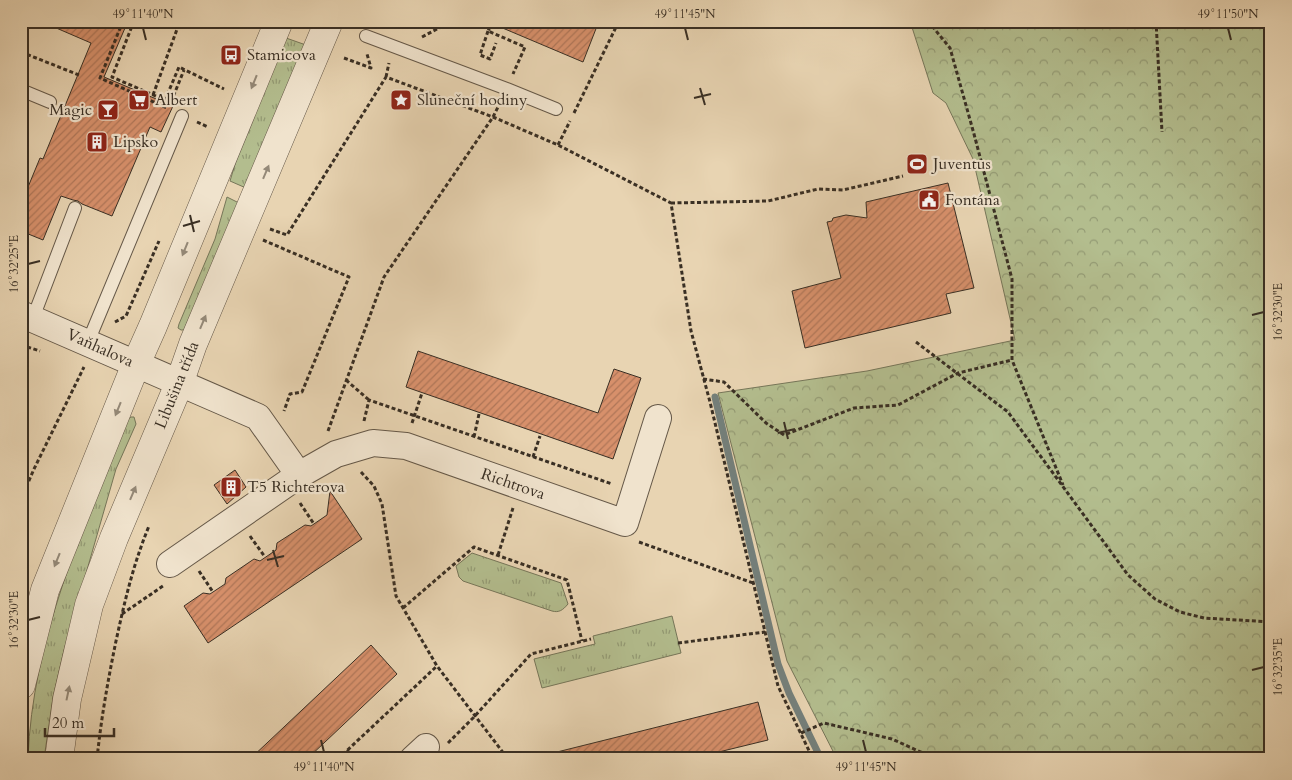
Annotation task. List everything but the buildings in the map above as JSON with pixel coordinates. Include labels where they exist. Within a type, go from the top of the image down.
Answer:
[{"type":"street","points":[[21,685],[45,590],[136,364],[279,21]]},
{"type":"street","name":"Libušina třída","points":[[59,759],[67,699],[89,605],[114,538],[179,384],[193,344],[329,21]]},
{"type":"street","name":"Vaňhalova","points":[[27,316],[179,384]]},
{"type":"street","points":[[179,384],[258,417],[297,485]]},
{"type":"street","name":"Richtrova","points":[[178,570],[297,485],[336,454],[373,443],[406,446],[624,523],[658,418]]},
{"type":"lane","points":[[366,36],[556,109]]},
{"type":"lane","points":[[21,90],[50,102]]},
{"type":"lane","points":[[91,344],[182,116]]},
{"type":"lane","points":[[27,316],[75,208]]},
{"type":"path","points":[[123,21],[100,78],[168,108],[184,70]]},
{"type":"path","points":[[134,21],[112,77],[165,100],[179,67],[224,89]]},
{"type":"path","points":[[153,94],[180,21]]},
{"type":"path","points":[[400,49],[452,21]]},
{"type":"path","points":[[493,21],[480,55],[490,59],[496,43]]},
{"type":"path","points":[[558,145],[619,21]]},
{"type":"path","points":[[928,21],[950,48],[1012,279],[1012,360],[1063,485]]},
{"type":"path","points":[[1156,21],[1162,132]]},
{"type":"path","points":[[326,434],[384,277],[493,117],[525,47],[488,31]]},
{"type":"path","points":[[21,52],[79,75]]},
{"type":"path","points":[[344,58],[371,68],[366,53]]},
{"type":"path","points":[[270,229],[287,235],[386,77],[493,117],[558,145],[670,203],[768,201],[818,189],[843,190],[903,176]]},
{"type":"path","points":[[670,203],[691,331],[778,686],[813,759]]},
{"type":"path","points":[[262,240],[349,277],[302,392],[290,394],[282,417]]},
{"type":"path","points":[[21,499],[91,344],[100,330],[126,316]]},
{"type":"path","points":[[916,342],[1008,412],[1128,575],[1155,600],[1180,612],[1204,618],[1271,622]]},
{"type":"path","points":[[703,379],[724,382],[766,423],[784,435],[854,408],[898,405],[958,373],[1012,360]]},
{"type":"path","points":[[346,380],[369,400],[621,488]]},
{"type":"path","points":[[412,424],[422,393]]},
{"type":"path","points":[[361,429],[369,400]]},
{"type":"path","points":[[474,437],[479,414]]},
{"type":"path","points":[[533,457],[540,436]]},
{"type":"path","points":[[358,468],[374,486],[382,504],[396,596],[437,666],[474,717],[508,759]]},
{"type":"path","points":[[297,485],[314,524]]},
{"type":"path","points":[[498,555],[514,506]]},
{"type":"path","points":[[246,530],[265,558]]},
{"type":"path","points":[[635,541],[753,583]]},
{"type":"path","points":[[403,608],[474,547],[567,580],[582,641]]},
{"type":"path","points":[[122,614],[178,570],[214,592]]},
{"type":"path","points":[[678,643],[765,632]]},
{"type":"path","points":[[427,752],[474,717],[531,654],[591,639]]},
{"type":"path","points":[[338,759],[437,666]]},
{"type":"path","points":[[801,733],[824,723],[892,739],[936,759]]},
{"type":"path","points":[[347,750],[354,759]]},
{"type":"green space","points":[[910,21],[1271,21],[1271,759],[837,759],[787,661],[718,393],[867,371],[1015,340],[973,159],[946,103],[933,93]]},
{"type":"green space","points":[[286,38],[306,45],[246,188],[230,181],[236,161]]},
{"type":"green space","points":[[227,197],[239,203],[184,330],[181,330],[178,328],[179,324],[215,239]]},
{"type":"green space","points":[[134,417],[136,424],[116,469],[64,650],[53,697],[44,759],[28,759],[39,671],[50,628],[63,585],[94,501],[128,419]]},
{"type":"green space","points":[[472,553],[561,583],[568,604],[557,612],[552,611],[463,581],[459,577],[456,566]]},
{"type":"green space","points":[[672,616],[681,653],[542,688],[534,659],[595,644],[593,636]]},
{"type":"waterway","points":[[715,397],[778,664],[789,693],[821,759]]},
{"type":"place","name":"Stamicova","points":[[231,55]]},
{"type":"place","name":"Albert","points":[[139,100]]},
{"type":"place","name":"Sluneční hodiny","points":[[401,100]]},
{"type":"place","name":"Magic","points":[[108,110]]},
{"type":"place","name":"Lipsko","points":[[97,142]]},
{"type":"place","name":"Juventus","points":[[917,164]]},
{"type":"place","name":"Fontána","points":[[929,200]]},
{"type":"place","name":"T5 Richterova","points":[[231,487]]}]
